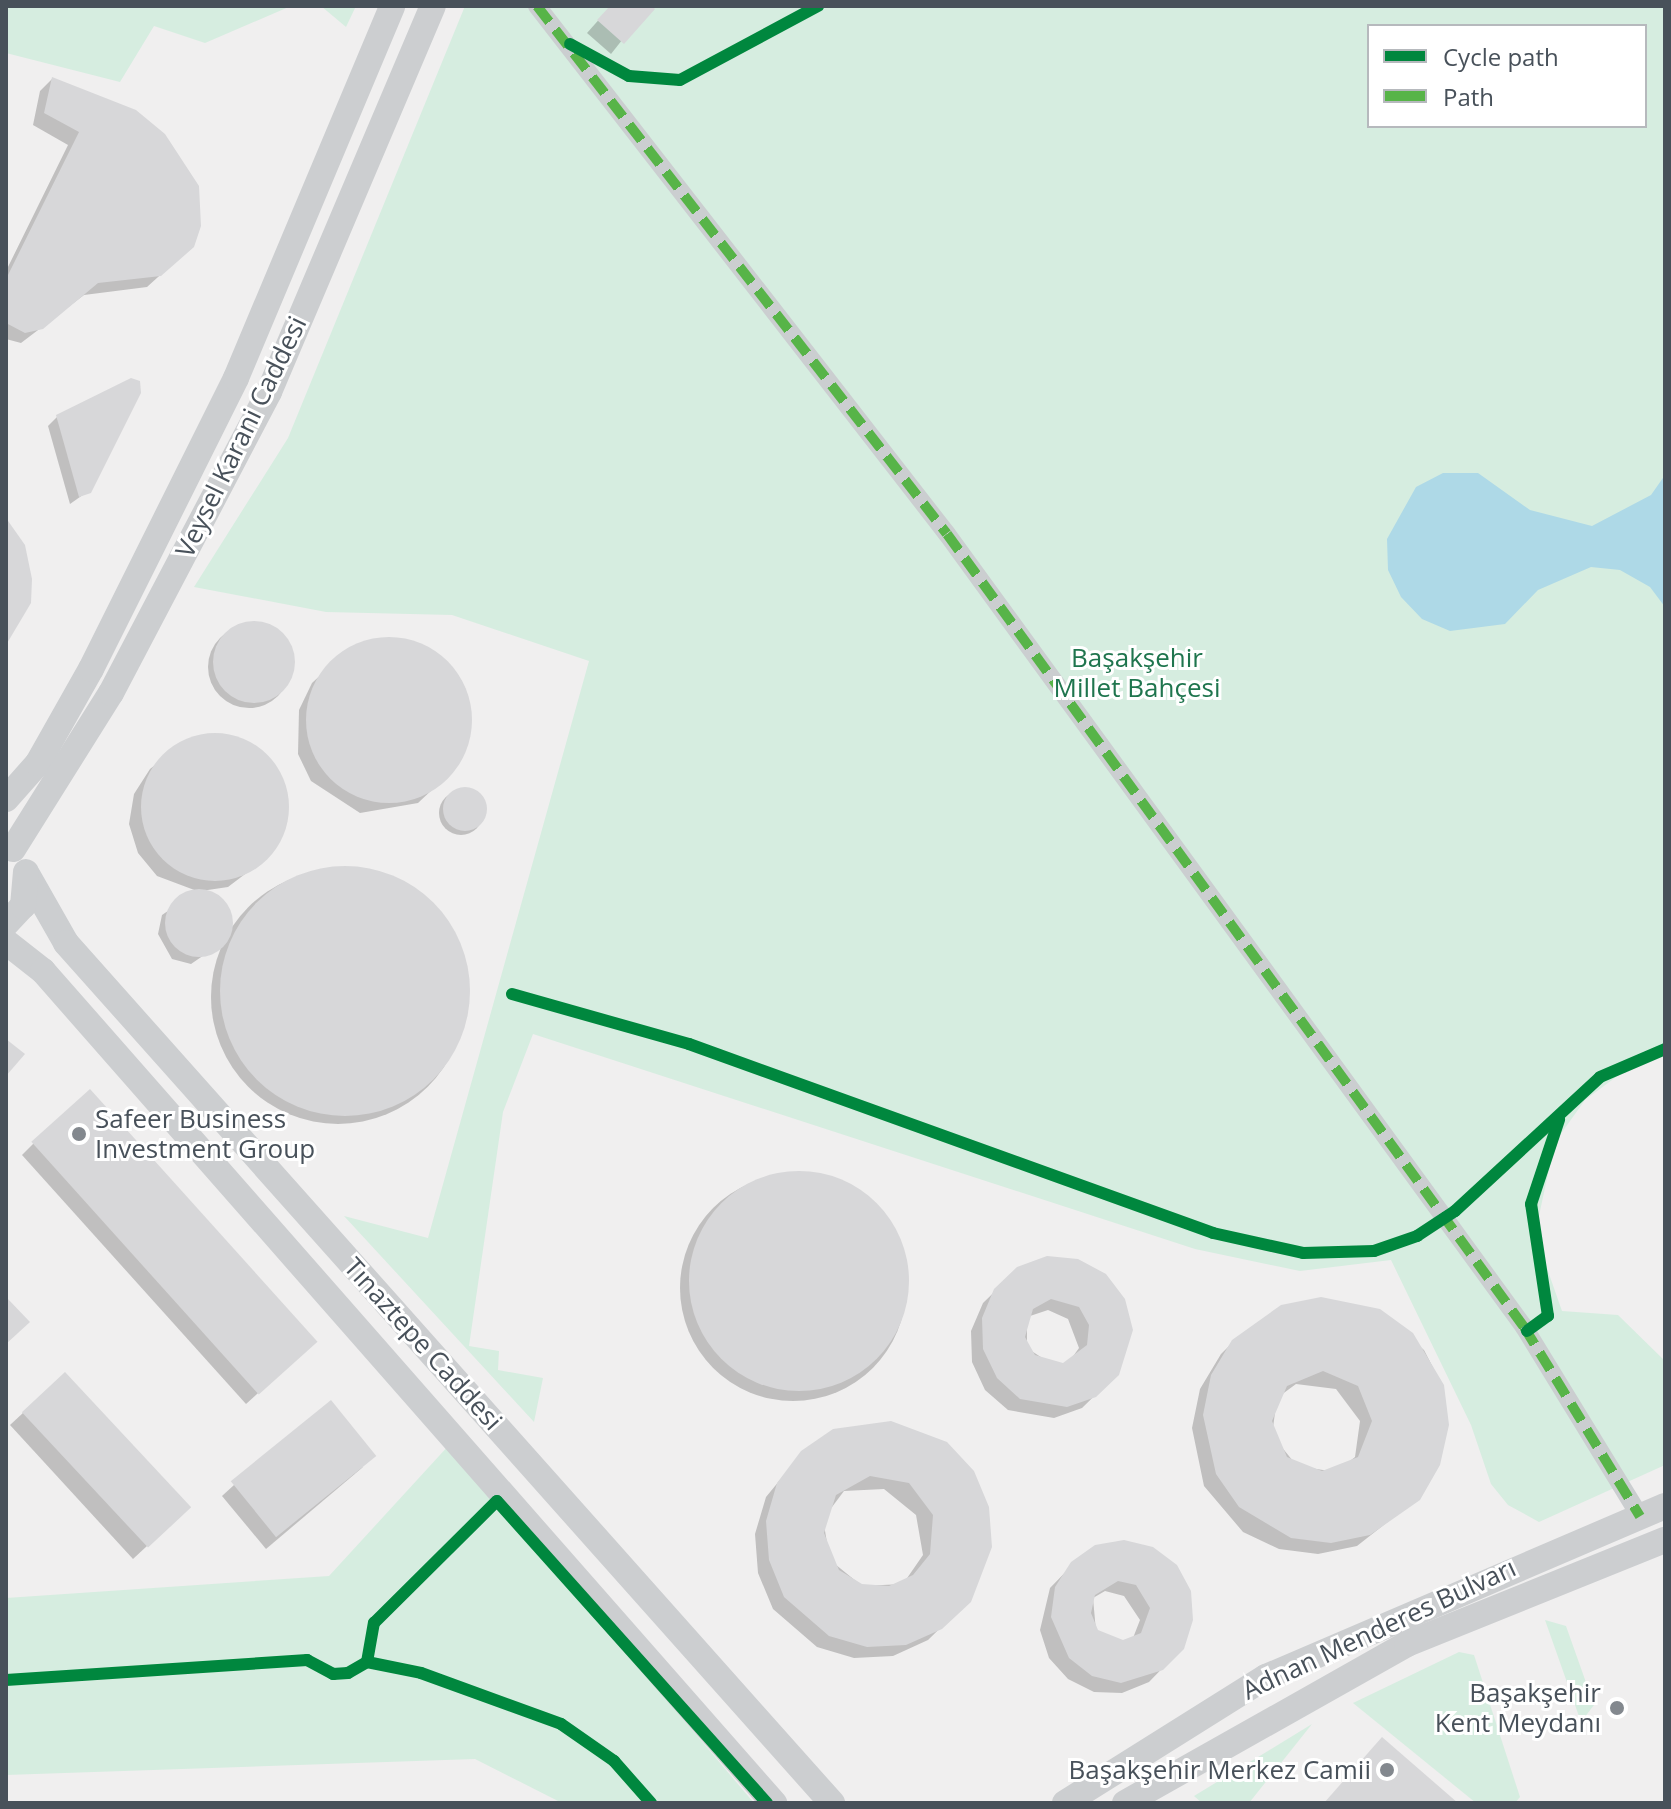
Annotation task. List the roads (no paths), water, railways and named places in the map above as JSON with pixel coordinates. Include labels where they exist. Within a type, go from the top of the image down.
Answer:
[{"type":"street","name":"Veysel Karani Caddesi","points":[[6,799],[38,763],[91,669],[236,378],[392,6]]},
{"type":"street","name":"Veysel Karani Caddesi","points":[[10,847],[111,693],[269,392],[433,6]]},
{"type":"street","points":[[537,6],[957,547],[1524,1327],[1640,1516]]},
{"type":"street","name":"Tınaztepe Caddesi","points":[[10,847],[66,943],[832,1803]]},
{"type":"street","points":[[6,924],[23,906],[28,876]]},
{"type":"street","name":"Tınaztepe Caddesi","points":[[6,942],[43,971],[774,1803]]},
{"type":"street","name":"Adnan Menderes Bulvarı","points":[[1065,1803],[1266,1677],[1665,1506]]},
{"type":"street","name":"Adnan Menderes Bulvarı","points":[[1125,1803],[1407,1644],[1665,1540]]},
{"type":"water","points":[[1443,473],[1478,473],[1530,510],[1592,526],[1651,495],[1665,475],[1665,607],[1650,587],[1620,570],[1591,567],[1538,590],[1505,624],[1450,631],[1422,619],[1401,597],[1388,570],[1387,539],[1416,487]]},
{"type":"place","name":"Safeer Business Investment Group","points":[[79,1134]]},
{"type":"place","name":"Başakşehir Kent Meydanı","points":[[1617,1708]]},
{"type":"place","name":"Başakşehir Merkez Camii","points":[[1387,1770]]},
{"type":"park label","name":"Başakşehir Millet Bahçesi","points":[[1137,673]]}]
